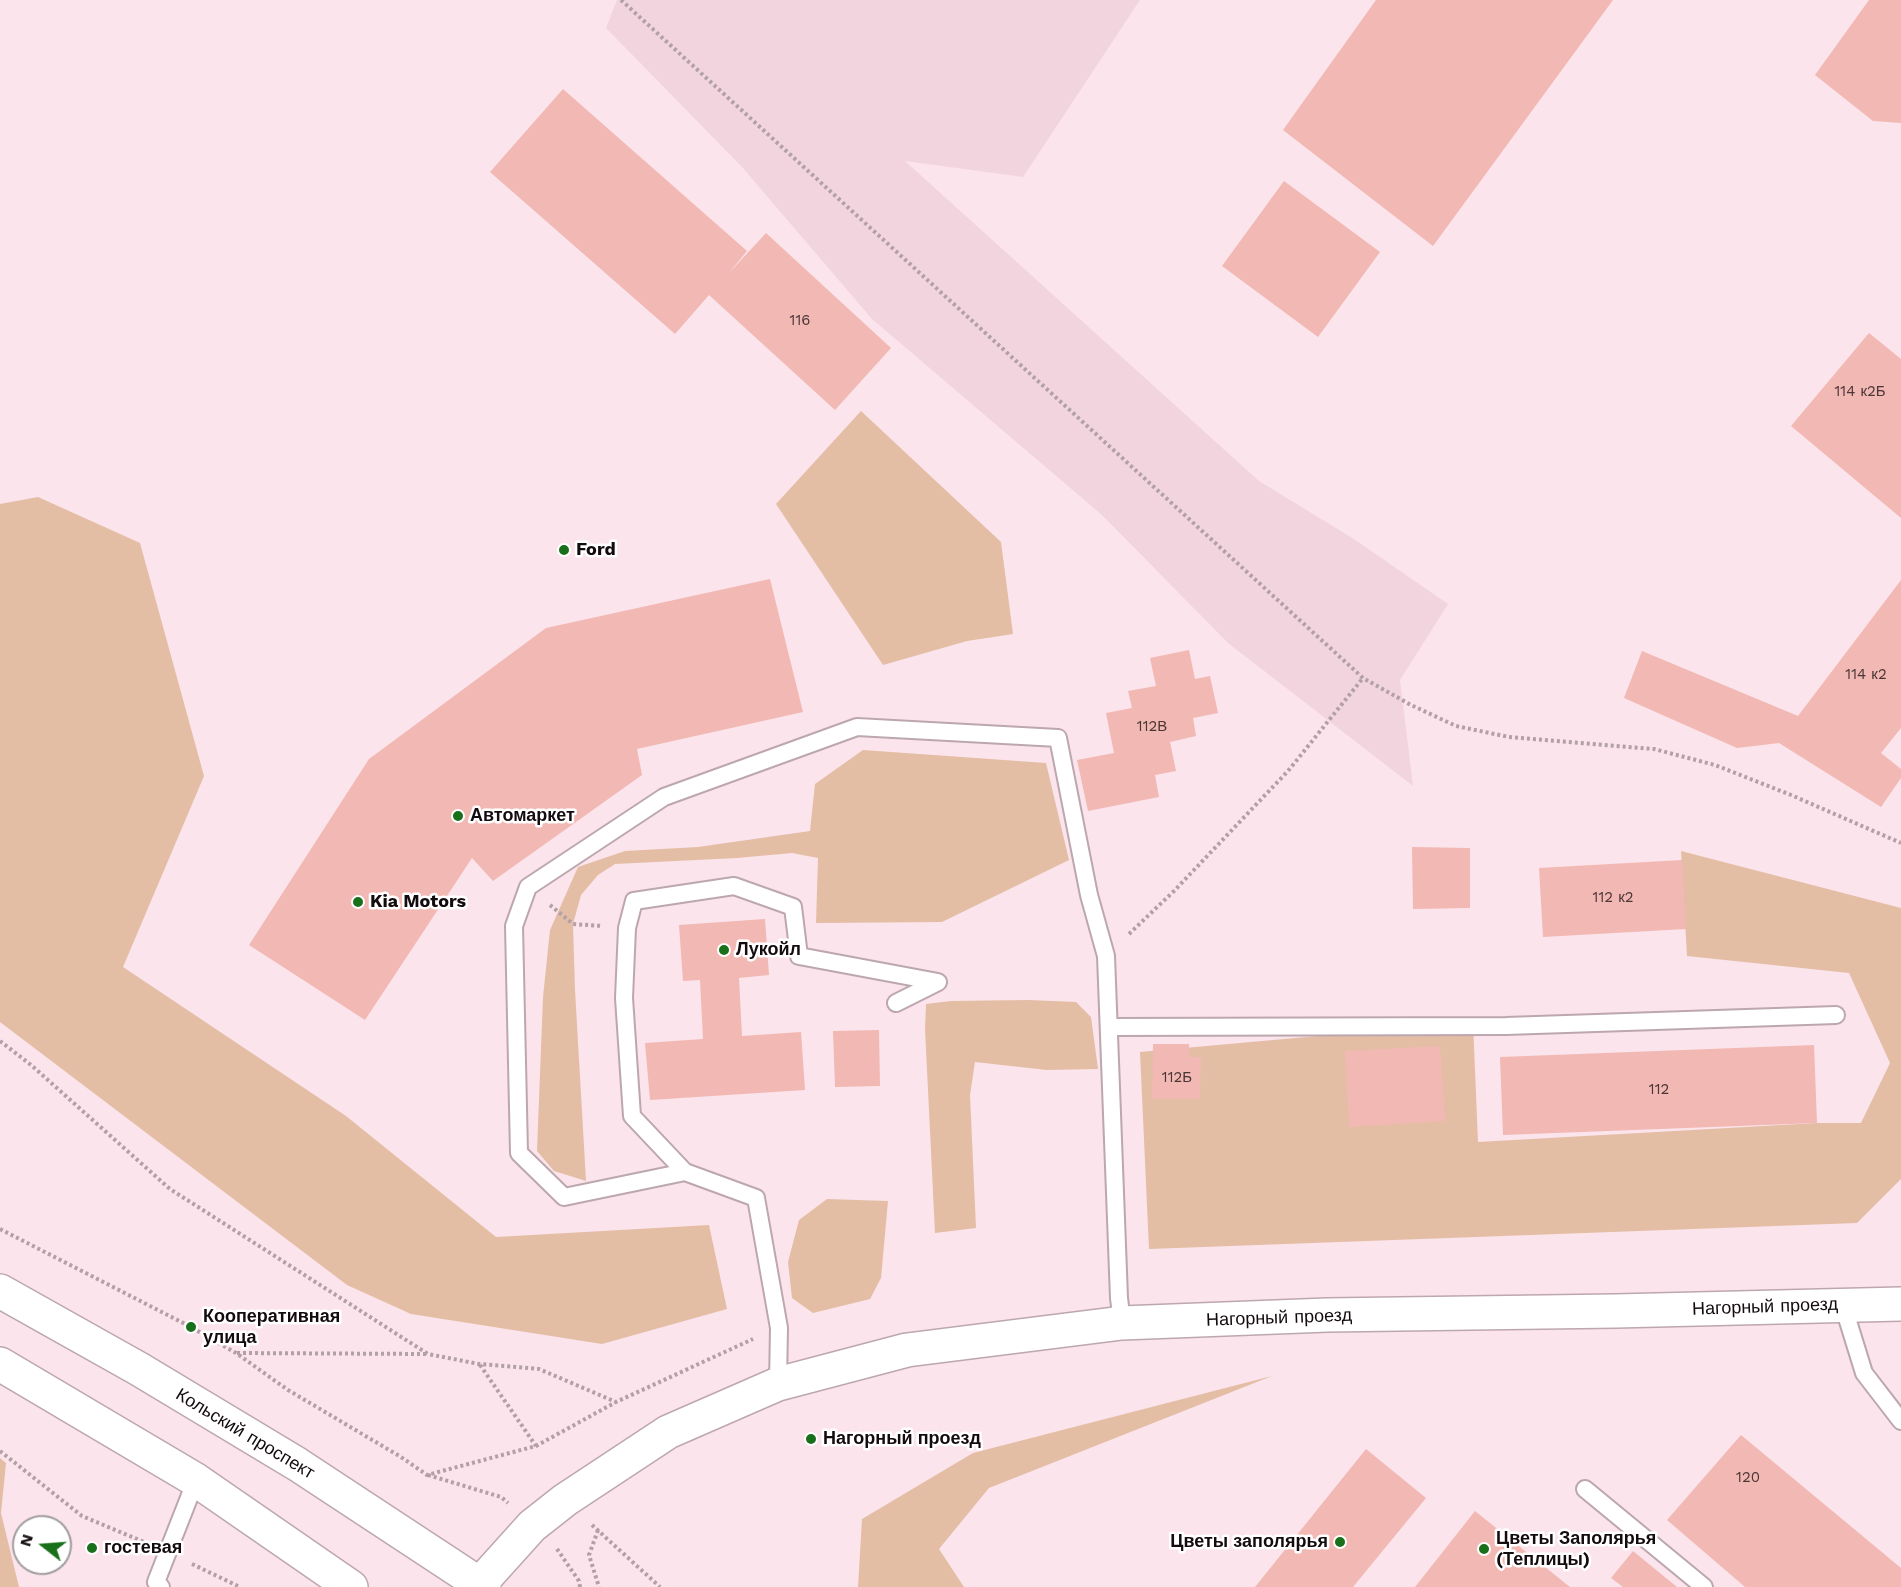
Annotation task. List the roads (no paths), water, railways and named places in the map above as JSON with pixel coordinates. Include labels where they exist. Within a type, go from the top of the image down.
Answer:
[{"type":"main road","name":"Кольский проспект","points":[[0,1291],[139,1369],[297,1464],[480,1586]]},
{"type":"main road","name":"Нагорный проезд","points":[[480,1586],[532,1526],[565,1500],[668,1432],[778,1384],[907,1350],[1122,1323],[1327,1315],[1593,1312],[1901,1304]]},
{"type":"main road","points":[[0,1364],[196,1480],[351,1587]]},
{"type":"lane","points":[[685,1172],[564,1197],[519,1153],[514,926],[528,887],[664,797],[857,727],[1058,738],[1089,895],[1106,956],[1119,1298],[1122,1323]]},
{"type":"lane","points":[[778,1384],[779,1328],[756,1198],[685,1172],[632,1116],[624,998],[627,928],[634,901],[734,886],[793,907],[798,956],[938,982],[896,1003]]},
{"type":"lane","points":[[1110,1027],[1506,1026],[1836,1015]]},
{"type":"lane","points":[[1843,1305],[1864,1373],[1901,1421]]},
{"type":"lane","points":[[161,1587],[156,1582],[196,1480]]},
{"type":"lane","points":[[1585,1489],[1704,1587]]},
{"type":"place","name":"Ford","points":[[564,550]]},
{"type":"place","name":"Автомаркет","points":[[458,816]]},
{"type":"place","name":"Kia Motors","points":[[358,902]]},
{"type":"place","name":"Лукойл","points":[[724,950]]},
{"type":"place","name":"Кооперативная улица","points":[[191,1327]]},
{"type":"place","name":"Нагорный проезд","points":[[811,1439]]},
{"type":"place","name":"Цветы заполярья","points":[[1340,1542]]},
{"type":"place","name":"гостевая","points":[[92,1548]]},
{"type":"place","name":"Цветы Заполярья (Теплицы)","points":[[1484,1549]]}]
